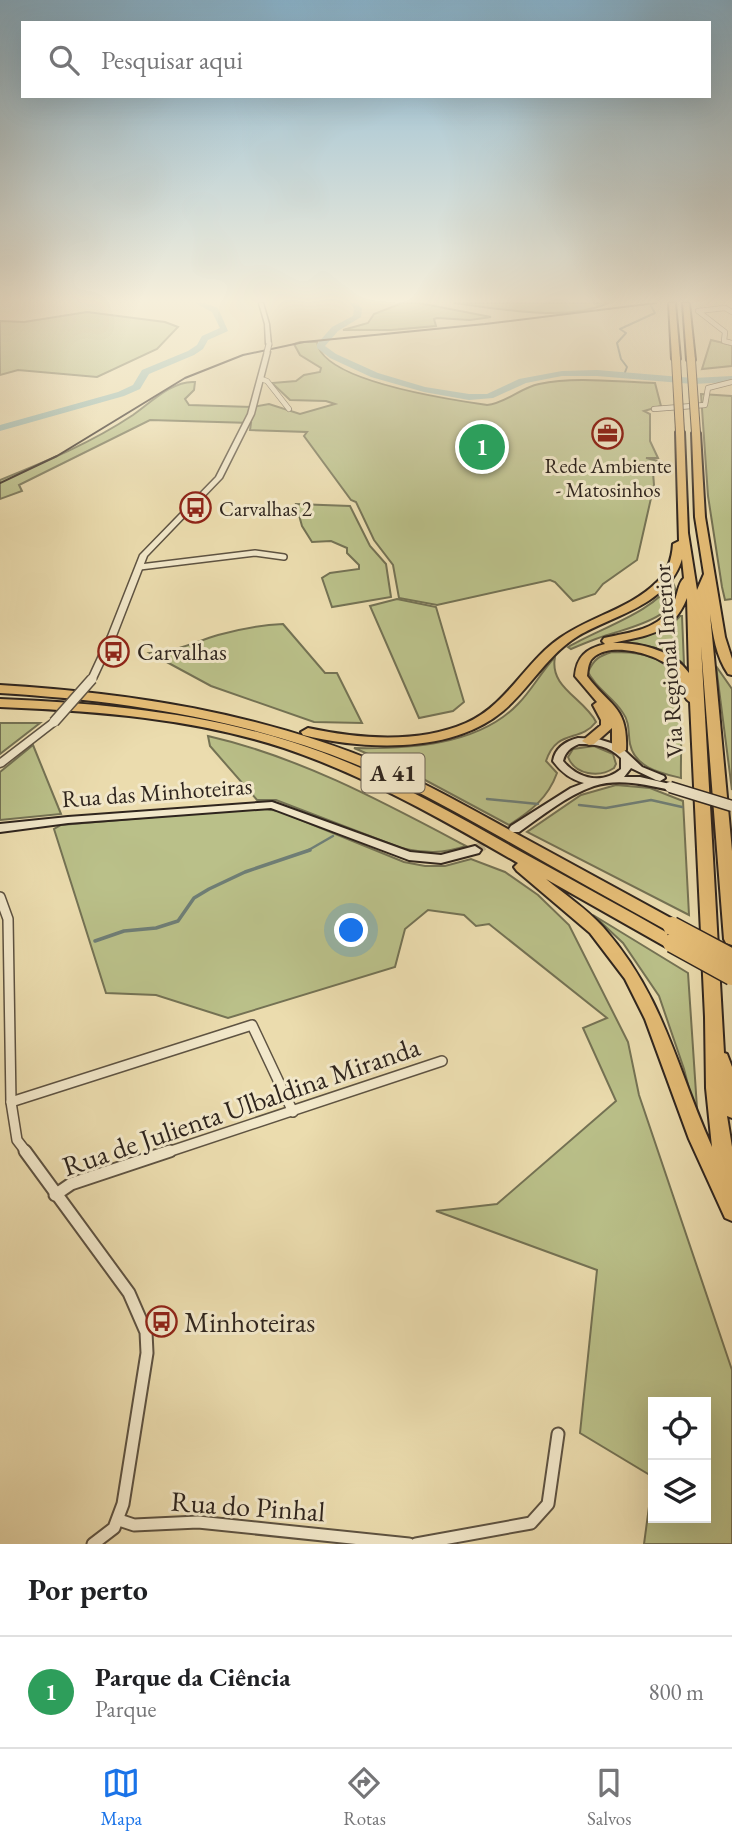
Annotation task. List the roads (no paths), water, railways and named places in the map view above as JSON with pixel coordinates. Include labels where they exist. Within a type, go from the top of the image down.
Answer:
[{"type":"highway","name":"Via Regional Interior","points":[[677,375],[683,533],[693,598],[697,728],[714,1017]]},
{"type":"highway","name":"Via Regional Interior","points":[[692,375],[700,517],[719,637],[732,671]]},
{"type":"highway","points":[[256,725],[273,723],[333,738],[365,741],[425,738],[471,725],[486,718],[510,700],[544,658],[562,642],[650,596],[662,585],[676,565],[678,542],[683,533]]},
{"type":"highway","points":[[589,741],[602,732],[608,720],[599,705],[573,678],[570,668],[573,660],[585,649],[646,631],[671,619],[682,603],[688,573]]},
{"type":"highway","points":[[709,574],[702,593],[732,939]]},
{"type":"highway","points":[[719,637],[732,654]]},
{"type":"highway","points":[[622,754],[619,721],[615,712],[581,676],[583,662],[603,649],[637,647],[671,660],[688,681],[697,728]]},
{"type":"highway","name":"A 41","points":[[0,689],[121,698],[256,725],[301,738],[394,774],[672,934],[732,976]]},
{"type":"highway","name":"A 41","points":[[0,703],[142,712],[250,734],[307,752],[368,777],[672,934],[732,958]]},
{"type":"highway","points":[[498,845],[596,929],[632,976],[654,1019],[699,1139],[732,1212]]},
{"type":"highway","points":[[714,1017],[732,1110]]},
{"type":"highway","points":[[714,1017],[718,1126],[732,1196]]},
{"type":"main road","points":[[732,799],[670,784],[640,780],[602,781],[569,774],[558,761],[559,755],[569,744],[600,742],[622,754],[638,769],[670,784],[732,806]]},
{"type":"main road","points":[[515,828],[575,790],[626,770],[622,754]]},
{"type":"main road","points":[[558,801],[566,787],[569,774]]},
{"type":"main road","name":"Rua das Minhoteiras","points":[[0,828],[68,820],[272,805],[409,856],[441,859],[475,850]]},
{"type":"street","points":[[0,764],[54,722],[92,679],[152,544],[219,478],[251,414],[262,375]]},
{"type":"street","points":[[261,379],[267,381],[289,409]]},
{"type":"street","points":[[654,410],[705,405],[708,388],[732,382]]},
{"type":"street","points":[[140,567],[255,553],[284,557]]},
{"type":"street","points":[[0,897],[8,919],[11,1102],[17,1140],[129,1293],[146,1332],[147,1353],[119,1520],[114,1528],[93,1544]]},
{"type":"street","points":[[11,1102],[252,1025],[293,1112]]},
{"type":"street","name":"Rua de Julienta Ulbaldina Miranda","points":[[55,1195],[71,1184],[442,1061]]},
{"type":"street","points":[[415,1544],[531,1523],[548,1504],[558,1434]]},
{"type":"street","name":"Rua do Pinhal","points":[[119,1520],[134,1525],[198,1522],[409,1544]]},
{"type":"waterway","points":[[0,428],[121,394],[137,387],[143,375]]},
{"type":"waterway","points":[[374,375],[424,389],[469,397],[486,397],[511,385],[554,375]]},
{"type":"waterway","points":[[627,375],[693,381],[732,379]]},
{"type":"waterway","points":[[487,799],[538,804]]},
{"type":"waterway","points":[[579,805],[606,808],[651,800],[682,807]]},
{"type":"waterway","points":[[307,851],[333,836]]},
{"type":"waterway","points":[[95,941],[124,931],[156,928],[178,921],[194,898],[209,889],[245,872],[310,850]]},
{"type":"tunnel","points":[[475,850],[497,838]]},
{"type":"tram line","points":[[0,483],[57,456],[192,375]]},
{"type":"place","name":"Rede Ambiente - Matosinhos","points":[[608,433]]},
{"type":"place","name":"Parque da Ciência","points":[[482,447]]},
{"type":"place","name":"Carvalhas 2","points":[[196,508]]},
{"type":"place","name":"Carvalhas","points":[[114,651]]},
{"type":"place","name":"Minhoteiras","points":[[161,1322]]}]
